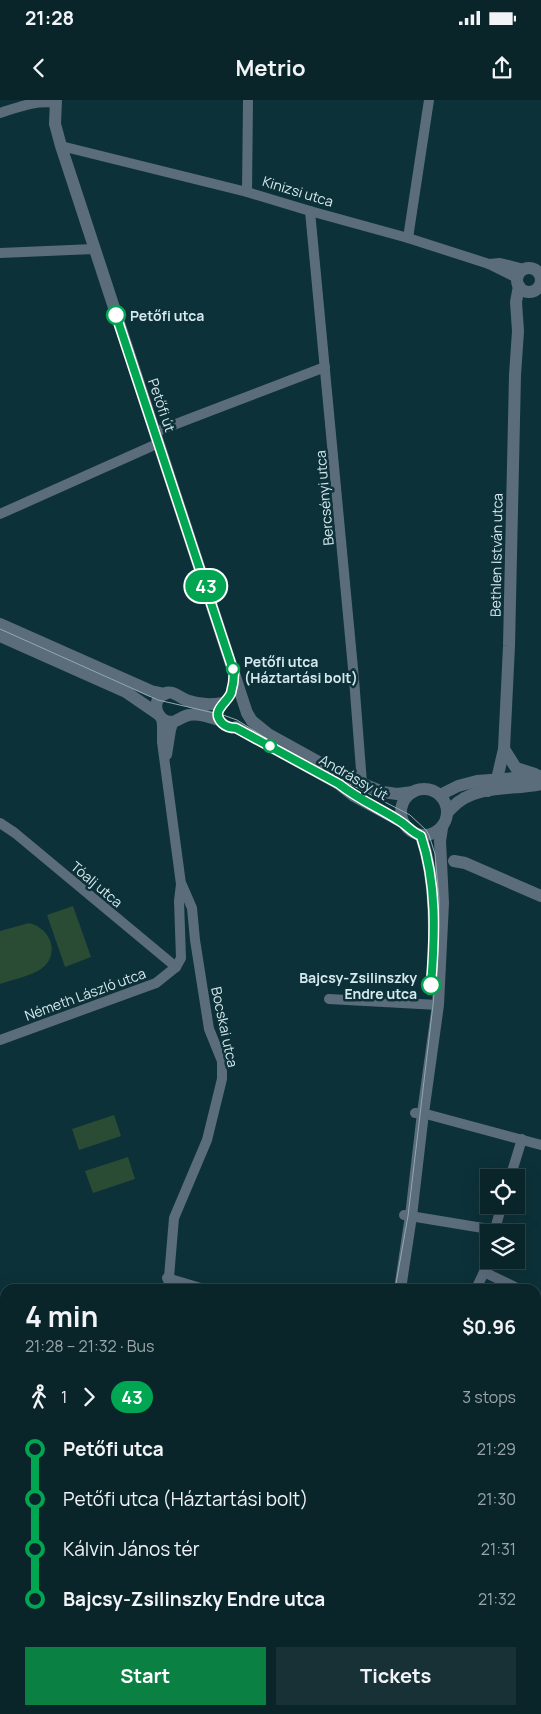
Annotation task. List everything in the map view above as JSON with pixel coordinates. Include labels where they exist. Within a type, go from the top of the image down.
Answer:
[{"type":"street","points":[[247,192],[248,100]]},
{"type":"street","points":[[408,238],[429,100]]},
{"type":"street","points":[[0,113],[22,106],[56,101]]},
{"type":"street","name":"Petőfi út","points":[[56,101],[55,124],[61,146],[245,708]]},
{"type":"street","name":"Kinizsi utca","points":[[61,146],[247,192],[526,274]]},
{"type":"street","name":"Bercsényi utca","points":[[310,211],[362,783]]},
{"type":"street","points":[[0,253],[94,249]]},
{"type":"street","points":[[537,272],[541,279],[536,290],[522,289],[526,274],[537,272]]},
{"type":"street","name":"Bethlen István utca","points":[[497,779],[504,749],[515,375],[518,331],[516,302],[526,274]]},
{"type":"street","name":"Bethlen István utca","points":[[518,331],[525,305],[536,290]]},
{"type":"street","points":[[0,514],[157,438],[325,367]]},
{"type":"street","points":[[0,624],[151,691],[165,694],[174,693],[188,701],[212,705],[236,700],[245,708],[244,722],[236,728],[227,727],[219,720],[194,715],[188,715],[177,720],[165,720],[126,692],[0,636]]},
{"type":"street","points":[[219,720],[218,711],[232,691],[234,673]]},
{"type":"street","points":[[159,716],[156,704],[161,696],[165,694]]},
{"type":"street","points":[[177,720],[184,711],[182,698]]},
{"type":"street","name":"Andrássy út","points":[[245,708],[252,721],[268,734],[344,776],[383,792],[397,794],[413,792]]},
{"type":"street","name":"Bocskai utca","points":[[159,716],[162,725],[162,742],[182,884],[192,908],[209,1029],[222,1060],[222,1079],[207,1140],[174,1218],[168,1284]]},
{"type":"street","name":"Bocskai utca","points":[[166,771],[168,743],[171,730],[177,720]]},
{"type":"street","name":"Andrássy út","points":[[236,728],[339,784],[354,796],[404,823]]},
{"type":"street","points":[[504,749],[516,768],[540,779]]},
{"type":"street","points":[[488,791],[497,779]]},
{"type":"street","points":[[440,795],[458,786],[477,780],[540,779]]},
{"type":"street","points":[[448,812],[460,800],[488,791],[540,779]]},
{"type":"street","points":[[401,1284],[419,1113],[434,1005],[448,861],[440,841],[442,828],[448,812],[447,806],[440,795],[426,789],[413,792],[406,798],[401,811],[404,823],[414,833],[421,836],[430,835],[442,828]]},
{"type":"street","name":"Tóalj utca","points":[[0,823],[15,833],[176,968]]},
{"type":"street","points":[[421,836],[429,863],[434,912],[434,1005]]},
{"type":"street","points":[[448,861],[466,863],[541,896]]},
{"type":"street","name":"Bocskai utca","points":[[176,968],[181,958],[179,901],[182,884]]},
{"type":"street","name":"Németh László utca","points":[[0,1040],[156,983],[176,968]]},
{"type":"street","points":[[328,999],[434,1005]]},
{"type":"street","points":[[419,1113],[541,1145]]},
{"type":"street","points":[[513,1169],[522,1139]]},
{"type":"street","points":[[408,1216],[480,1228]]},
{"type":"street","points":[[392,1284],[408,1216]]},
{"type":"street","points":[[478,1284],[485,1269]]},
{"type":"street","points":[[484,1272],[509,1284]]},
{"type":"street","points":[[168,1278],[188,1284]]},
{"type":"green space","points":[[73,906],[91,957],[65,967],[47,915]]},
{"type":"green space","points":[[29,923],[43,930],[48,936],[52,950],[51,957],[41,969],[27,976],[0,984],[0,931]]},
{"type":"green space","points":[[114,1115],[121,1136],[79,1150],[72,1129]]},
{"type":"green space","points":[[128,1157],[135,1179],[93,1193],[85,1171]]},
{"type":"tram line","points":[[0,629],[158,700],[237,720],[290,753],[410,815],[426,830],[435,854],[439,899],[438,947],[408,1216],[396,1284]]},
{"type":"bus line","name":"43","points":[[116,315],[234,673],[230,696],[223,702],[218,711],[219,720],[227,727],[236,728],[339,784],[354,796],[404,823],[408,829],[421,836],[429,863],[434,912],[431,985]]},
{"type":"place","name":"Petőfi utca","points":[[116,315]]},
{"type":"place","name":"Petőfi utca (Háztartási bolt)","points":[[233,669]]},
{"type":"place","name":"Bajcsy-Zsilinszky Endre utca","points":[[431,985]]}]
